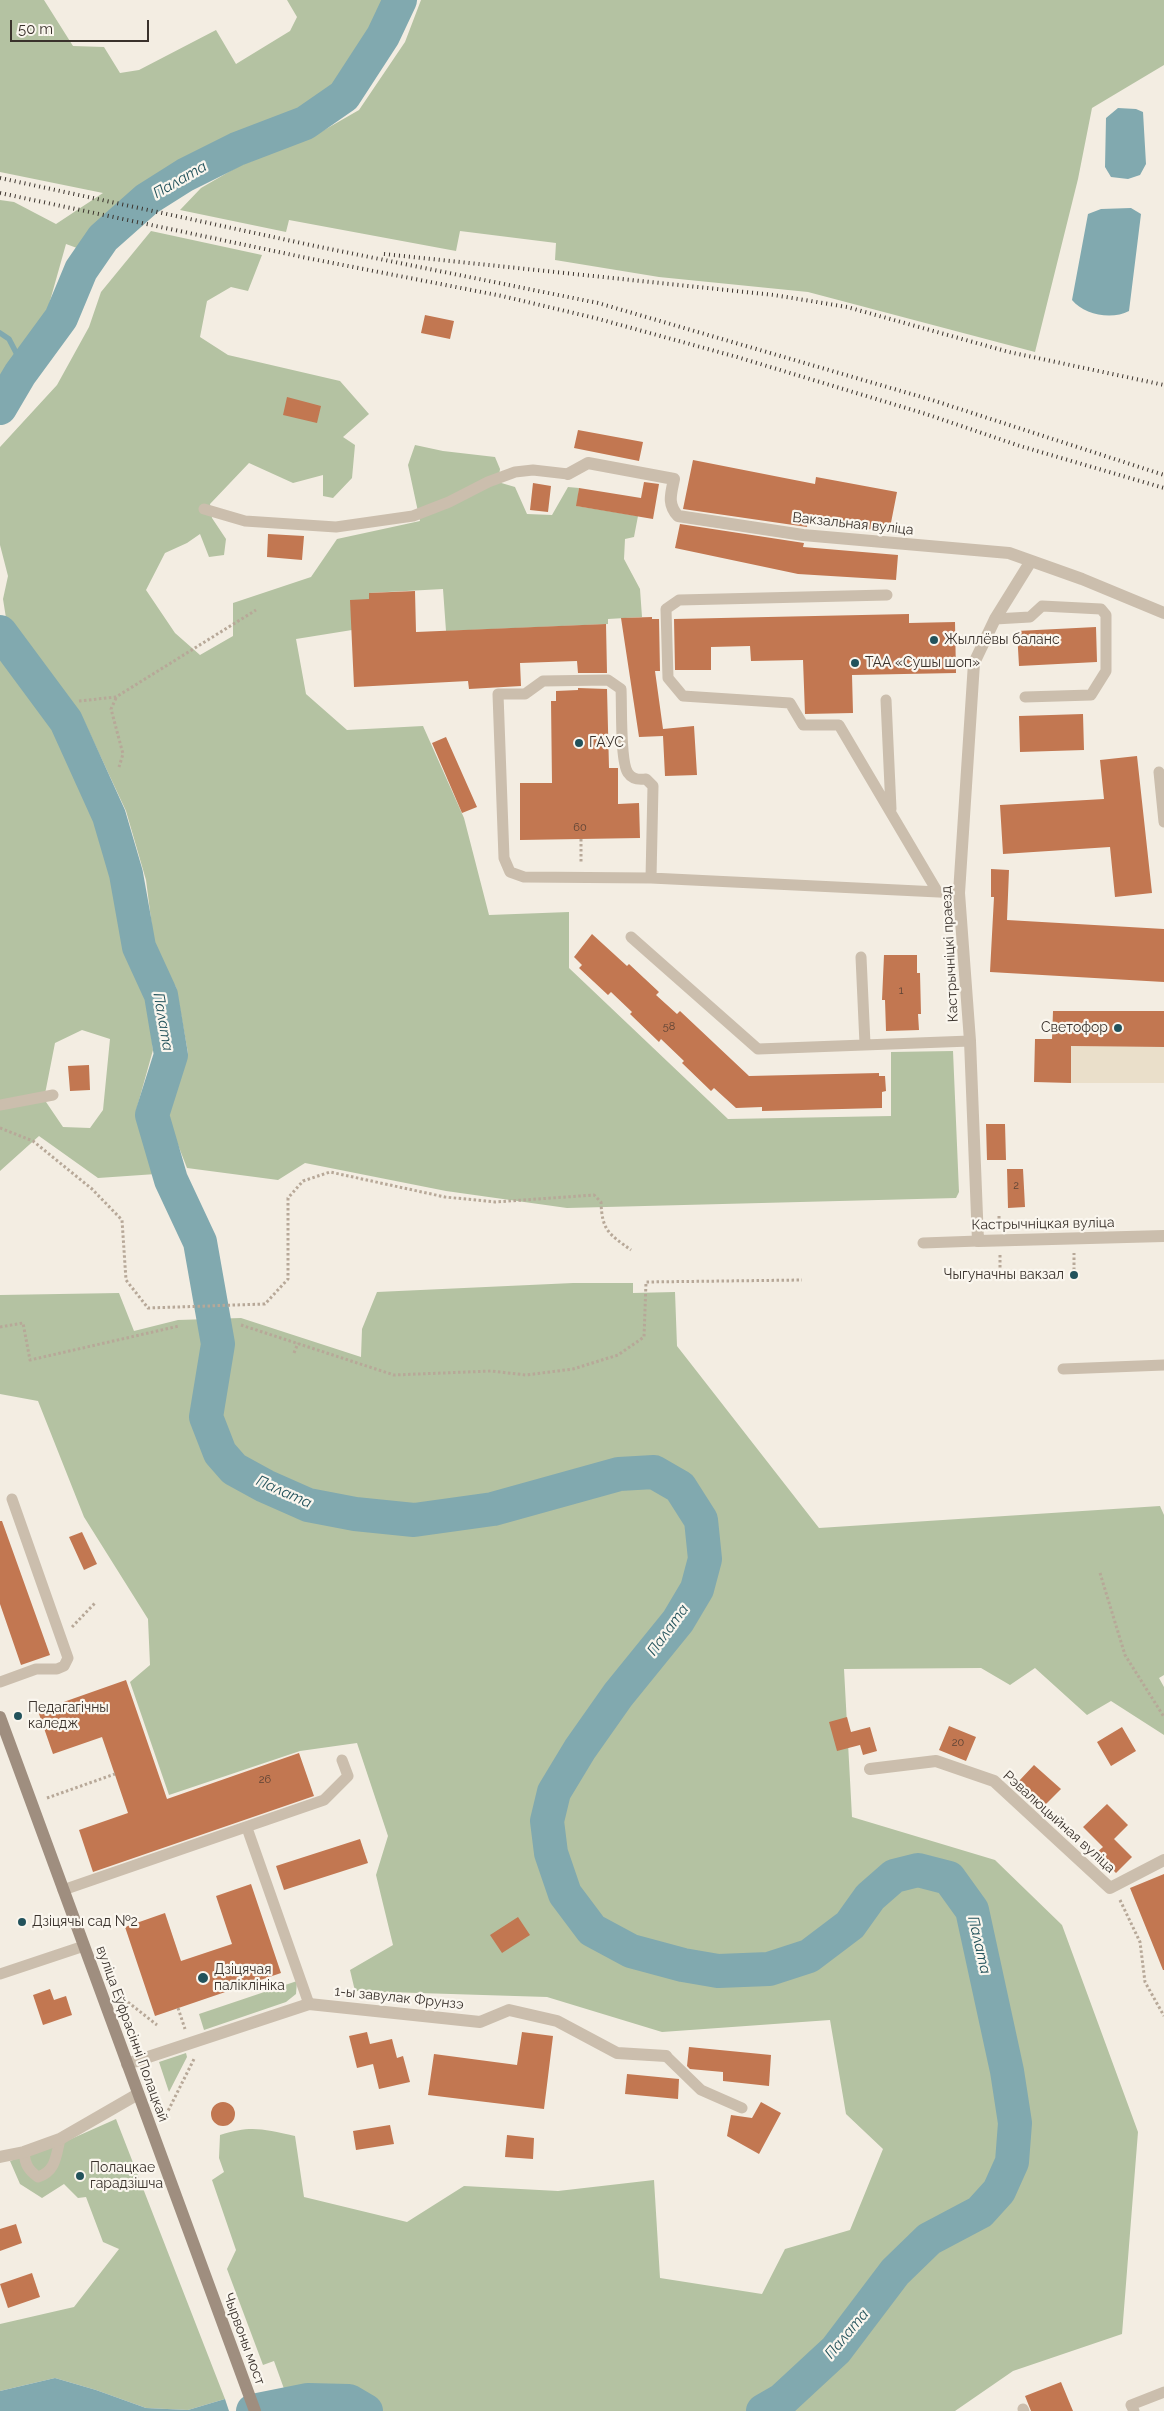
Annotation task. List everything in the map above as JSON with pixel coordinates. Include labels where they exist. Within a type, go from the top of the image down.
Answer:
[{"type":"main road","name":"вуліца Еўфрасінні Полацкай","points":[[0,1717],[205,2278]]},
{"type":"main road","name":"Чырвоны мост","points":[[205,2278],[255,2411]]},
{"type":"street","name":"Вакзальная вуліца","points":[[568,474],[588,463],[674,480],[670,500],[671,508],[678,516],[803,535],[1009,553],[1082,579],[1164,612]]},
{"type":"street","name":"Кастрычніцкі праезд","points":[[978,1241],[970,1041],[959,893],[974,663],[995,619],[1031,561]]},
{"type":"street","name":"Кастрычніцкая вуліца","points":[[978,1241],[1164,1236]]},
{"type":"street","name":"Рэвалюцыйная вуліца","points":[[870,1769],[936,1761],[994,1781],[1110,1888],[1164,1860]]},
{"type":"street","name":"1-ы завулак Фрунзэ","points":[[127,2064],[309,2004],[480,2022],[508,2010],[557,2021],[617,2053],[666,2056]]},
{"type":"street","points":[[0,2157],[24,2152],[60,2139],[138,2094]]},
{"type":"lane","points":[[204,510],[245,521],[336,528],[413,516],[515,472],[533,470],[568,474]]},
{"type":"lane","points":[[887,595],[679,600],[666,609],[668,678],[683,696],[790,704],[803,725],[839,724],[937,891]]},
{"type":"lane","points":[[995,619],[1030,617],[1042,606],[1101,609],[1106,615],[1106,671],[1091,695],[1025,697]]},
{"type":"lane","points":[[651,878],[653,786],[646,779],[638,780],[628,774],[624,762],[621,689],[608,680],[543,681],[525,694],[498,694],[504,858],[510,872],[524,878],[651,878],[959,893]]},
{"type":"lane","points":[[886,700],[891,811]]},
{"type":"lane","points":[[1160,772],[1164,822]]},
{"type":"lane","points":[[631,937],[758,1049],[970,1041]]},
{"type":"lane","points":[[861,957],[865,1044]]},
{"type":"lane","points":[[0,1105],[53,1095]]},
{"type":"lane","name":"Кастрычніцкая вуліца","points":[[923,1243],[978,1241]]},
{"type":"lane","points":[[1062,1369],[1164,1365]]},
{"type":"lane","points":[[0,1682],[36,1669],[57,1669],[64,1666],[68,1658],[12,1498]]},
{"type":"lane","points":[[63,1890],[324,1800],[348,1776],[342,1760]]},
{"type":"lane","points":[[247,1828],[309,2004]]},
{"type":"lane","points":[[0,1974],[84,1946]]},
{"type":"lane","points":[[666,2056],[702,2090],[742,2108]]},
{"type":"lane","points":[[24,2152],[25,2162],[30,2171],[38,2176],[46,2174],[53,2168],[60,2139]]},
{"type":"lane","points":[[1134,2411],[1131,2405],[1164,2392]]},
{"type":"path","points":[[79,701],[116,698],[256,610]]},
{"type":"path","points":[[116,698],[111,709],[124,754],[119,767]]},
{"type":"path","points":[[581,839],[582,877]]},
{"type":"path","points":[[0,1128],[33,1141],[92,1188],[122,1220],[126,1280],[148,1308],[265,1304],[288,1279],[288,1198],[303,1181],[330,1172],[445,1197],[495,1202],[594,1195],[601,1202],[602,1218],[607,1232],[631,1250]]},
{"type":"path","points":[[1074,1238],[1074,1275]]},
{"type":"path","points":[[241,1325],[394,1375],[491,1371],[526,1375],[573,1369],[618,1355],[644,1337],[646,1282],[802,1280]]},
{"type":"path","points":[[0,1327],[23,1322],[30,1360],[179,1326]]},
{"type":"path","points":[[294,1353],[298,1343]]},
{"type":"path","points":[[1100,1573],[1125,1654],[1164,1717]]},
{"type":"path","points":[[62,1639],[95,1603]]},
{"type":"path","points":[[47,1798],[115,1774]]},
{"type":"path","points":[[1115,1885],[1126,1915],[1140,1942],[1145,1982],[1164,2016]]},
{"type":"path","points":[[124,1999],[157,2025]]},
{"type":"path","points":[[166,2115],[183,2081]]},
{"type":"green space","points":[[0,0],[44,0],[73,46],[104,47],[120,73],[139,70],[216,30],[236,64],[290,31],[297,17],[287,0],[385,0],[372,29],[331,91],[304,111],[232,140],[139,191],[77,248],[66,244],[48,308],[0,379],[0,200],[14,202],[56,224],[103,193],[0,172]]},
{"type":"green space","points":[[421,0],[1164,0],[1164,65],[1092,108],[1078,179],[1035,352],[808,292],[659,277],[555,260],[556,243],[460,231],[456,251],[289,220],[286,232],[180,210],[201,188],[239,166],[312,137],[359,110],[405,42]]},
{"type":"green space","points":[[151,231],[262,255],[248,291],[231,287],[207,301],[200,337],[228,355],[340,381],[369,414],[343,437],[355,445],[352,478],[333,498],[323,496],[323,475],[293,483],[249,463],[210,504],[212,518],[226,539],[224,555],[209,557],[200,534],[187,543],[165,553],[146,590],[175,633],[200,655],[233,636],[233,603],[311,577],[337,539],[420,521],[408,465],[415,445],[443,451],[495,457],[500,469],[498,482],[515,487],[527,514],[552,515],[568,487],[579,488],[577,506],[638,516],[634,537],[625,539],[624,559],[640,589],[642,617],[608,619],[608,624],[446,631],[443,589],[369,593],[369,599],[352,630],[296,639],[306,694],[347,730],[423,726],[464,818],[489,915],[569,912],[569,968],[728,1119],[891,1116],[891,1052],[953,1051],[959,1192],[956,1198],[567,1208],[446,1191],[305,1163],[278,1180],[187,1168],[168,1119],[188,1053],[176,987],[156,958],[146,880],[126,811],[84,721],[25,648],[6,618],[3,599],[8,576],[0,545],[0,447],[57,385],[89,327],[101,292]]},
{"type":"green space","points":[[0,653],[34,696],[53,727],[95,822],[112,879],[124,952],[147,998],[153,1050],[136,1111],[156,1174],[98,1178],[39,1136],[0,1171]],"holes":[[[82,1030],[110,1039],[103,1110],[90,1128],[63,1127],[44,1099],[55,1043]]]},
{"type":"green space","points":[[573,1283],[633,1283],[633,1293],[675,1292],[677,1346],[819,1528],[1160,1506],[1164,1515],[1164,1675],[1159,1678],[1164,1687],[1164,1735],[1111,1701],[1087,1715],[1035,1668],[1010,1685],[981,1668],[844,1669],[852,1817],[995,1860],[1062,1925],[1138,2132],[1122,2334],[1013,2371],[955,2411],[292,2411],[274,2361],[263,2365],[227,2269],[236,2250],[212,2180],[224,2172],[219,2158],[220,2135],[240,2130],[257,2129],[295,2136],[304,2197],[407,2222],[464,2186],[558,2191],[654,2180],[660,2278],[762,2294],[785,2249],[850,2230],[883,2149],[846,2114],[830,2020],[662,2032],[547,1997],[355,1991],[350,1970],[393,1945],[376,1875],[388,1836],[357,1743],[300,1751],[169,1795],[130,1682],[150,1665],[148,1619],[84,1517],[38,1401],[0,1394],[0,1295],[119,1293],[134,1331],[178,1320],[241,1318],[361,1357],[362,1329],[377,1292]]},
{"type":"green space","points":[[297,1981],[296,1994],[286,2002],[204,2030],[199,2014]]},
{"type":"green space","points":[[186,2053],[187,2057],[169,2092],[159,2062]]},
{"type":"green space","points":[[116,2119],[225,2399],[188,2410],[146,2408],[55,2378],[0,2391],[0,2324],[74,2307],[119,2249],[103,2242],[86,2197],[78,2198],[64,2184],[42,2198],[20,2184],[10,2161],[71,2139]]},
{"type":"shaded area","points":[[1071,1046],[1164,1047],[1164,1083],[1071,1083]]},
{"type":"water","points":[[1118,108],[1136,109],[1143,112],[1146,164],[1140,175],[1128,179],[1111,177],[1105,167],[1106,118]]},
{"type":"water","points":[[1131,208],[1141,214],[1129,311],[1115,315],[1091,312],[1077,305],[1072,300],[1088,214],[1101,209]]},
{"type":"water","points":[[55,2378],[146,2408],[188,2410],[225,2399],[229,2411],[0,2411],[0,2391]]},
{"type":"building","points":[[425,315],[454,321],[450,339],[421,333]]},
{"type":"building","points":[[287,397],[321,406],[317,423],[283,415]]},
{"type":"building","points":[[578,430],[643,442],[639,461],[574,448]]},
{"type":"building","points":[[693,460],[815,484],[816,477],[897,492],[889,533],[808,517],[807,527],[683,509]]},
{"type":"building","points":[[644,482],[659,484],[653,519],[576,506],[579,488],[641,498]]},
{"type":"building","points":[[533,483],[551,486],[548,512],[530,510]]},
{"type":"building","points":[[680,524],[804,543],[803,547],[898,555],[896,580],[798,574],[675,548]]},
{"type":"building","points":[[268,534],[304,536],[302,560],[267,557]]},
{"type":"building","points":[[415,591],[416,632],[606,624],[607,673],[578,673],[577,661],[520,663],[521,686],[469,689],[468,681],[354,687],[350,600],[369,599],[369,593]]},
{"type":"building","points":[[909,614],[909,623],[955,622],[956,673],[852,675],[853,713],[805,714],[803,660],[751,661],[750,646],[711,647],[711,670],[675,670],[674,619]]},
{"type":"building","points":[[652,617],[652,619],[659,619],[660,671],[655,671],[663,729],[694,726],[697,775],[665,776],[663,736],[639,737],[621,618]]},
{"type":"building","points":[[1096,627],[1097,662],[1019,666],[1017,631]]},
{"type":"building","points":[[578,688],[607,689],[609,768],[618,768],[618,804],[639,803],[640,838],[520,840],[520,783],[552,783],[551,701],[556,701],[556,691],[578,690]]},
{"type":"building","points":[[1083,714],[1084,750],[1020,752],[1019,716]]},
{"type":"building","points":[[446,737],[477,807],[462,813],[432,743]]},
{"type":"building","points":[[1137,756],[1152,893],[1115,897],[1110,847],[1003,854],[1000,805],[1104,799],[1100,760]]},
{"type":"building","points":[[991,869],[1009,870],[1007,920],[1164,929],[1164,982],[990,972],[994,897],[991,897]]},
{"type":"building","points":[[592,934],[627,966],[629,964],[659,992],[656,995],[677,1014],[680,1011],[749,1076],[879,1073],[879,1076],[885,1076],[886,1091],[882,1092],[882,1108],[762,1111],[762,1107],[736,1108],[714,1088],[711,1091],[682,1063],[684,1061],[661,1039],[659,1042],[630,1014],[632,1012],[611,992],[608,995],[579,968],[582,965],[574,957]]},
{"type":"building","points":[[884,955],[917,955],[917,973],[920,973],[921,1014],[918,1014],[919,1030],[886,1031],[885,1000],[882,1000]]},
{"type":"building","points":[[1053,1011],[1164,1011],[1164,1047],[1071,1046],[1071,1083],[1034,1082],[1035,1039],[1052,1039]]},
{"type":"building","points":[[89,1065],[90,1090],[70,1091],[68,1066]]},
{"type":"building","points":[[986,1124],[1005,1124],[1006,1160],[987,1160]]},
{"type":"building","points":[[1007,1169],[1023,1169],[1025,1207],[1008,1208]]},
{"type":"building","points":[[0,1521],[2,1521],[50,1655],[21,1665],[0,1604]]},
{"type":"building","points":[[82,1532],[97,1564],[84,1570],[69,1537]]},
{"type":"building","points":[[126,1680],[167,1799],[299,1753],[314,1796],[93,1872],[79,1830],[128,1813],[102,1737],[53,1754],[38,1711]]},
{"type":"building","points":[[847,1717],[851,1732],[870,1727],[877,1751],[863,1755],[860,1745],[837,1751],[829,1722]]},
{"type":"building","points":[[949,1726],[976,1737],[966,1761],[939,1750]]},
{"type":"building","points":[[1122,1727],[1136,1751],[1111,1766],[1097,1742]]},
{"type":"building","points":[[1034,1765],[1061,1789],[1044,1806],[1018,1782]]},
{"type":"building","points":[[1107,1804],[1128,1825],[1114,1839],[1132,1857],[1116,1873],[1096,1853],[1103,1847],[1083,1827]]},
{"type":"building","points":[[360,1839],[368,1863],[284,1890],[276,1866]]},
{"type":"building","points":[[1164,1874],[1164,1970],[1163,1970],[1130,1888]]},
{"type":"building","points":[[251,1884],[281,1973],[155,2016],[125,1927],[165,1913],[181,1961],[232,1944],[216,1896]]},
{"type":"building","points":[[518,1917],[530,1935],[502,1953],[490,1935]]},
{"type":"building","points":[[50,1989],[54,2000],[66,1996],[72,2015],[43,2025],[33,1995]]},
{"type":"building","points":[[367,2032],[370,2044],[392,2039],[397,2058],[403,2056],[410,2082],[379,2089],[373,2064],[357,2068],[349,2036]]},
{"type":"building","points":[[522,2032],[553,2036],[544,2109],[428,2095],[434,2054],[517,2065]]},
{"type":"building","points":[[689,2047],[771,2055],[769,2086],[723,2081],[723,2072],[690,2069],[687,2066]]},
{"type":"building","points":[[627,2074],[679,2079],[678,2099],[625,2094]]},
{"type":"building","points":[[223,2102],[231,2106],[235,2114],[231,2122],[223,2126],[215,2122],[211,2114],[215,2106]]},
{"type":"building","points":[[761,2102],[781,2113],[759,2154],[727,2136],[731,2115],[752,2118]]},
{"type":"building","points":[[390,2125],[394,2144],[356,2150],[353,2131]]},
{"type":"building","points":[[507,2135],[534,2138],[533,2159],[505,2157]]},
{"type":"building","points":[[16,2224],[22,2243],[0,2251],[0,2229]]},
{"type":"building","points":[[32,2273],[40,2297],[8,2308],[0,2284]]},
{"type":"building","points":[[1061,2382],[1073,2411],[1031,2411],[1025,2396]]},
{"type":"waterway","name":"Палата","points":[[0,408],[20,374],[61,318],[81,270],[103,238],[147,199],[185,175],[237,149],[305,123],[344,96],[383,36],[400,0]]},
{"type":"waterway","points":[[0,333],[9,339],[24,368]]},
{"type":"waterway","name":"Палата","points":[[0,632],[66,721],[109,816],[126,874],[139,947],[161,995],[171,1055],[152,1115],[171,1180],[200,1242],[218,1344],[206,1417],[220,1453],[234,1469],[265,1486],[308,1505],[355,1514],[414,1520],[493,1509],[619,1474],[654,1472],[680,1487],[701,1520],[705,1559],[697,1589],[678,1621],[618,1695],[580,1749],[554,1792],[547,1821],[551,1853],[565,1894],[592,1930],[631,1951],[683,1965],[718,1971],[769,1969],[809,1956],[850,1925],[870,1897],[894,1876],[918,1870],[949,1878],[972,1910],[1007,2071],[1015,2123],[1012,2162],[999,2191],[980,2212],[929,2239],[895,2272],[836,2350],[782,2400],[763,2411]]},
{"type":"waterway","name":"Палата","points":[[253,2411],[308,2400],[349,2401],[366,2411]]},
{"type":"railway","points":[[0,178],[315,246],[598,303],[932,400],[1164,475]]},
{"type":"railway","points":[[0,193],[307,258],[502,296],[595,318],[737,357],[926,414],[1020,446],[1164,488]]},
{"type":"railway","points":[[384,254],[774,295],[847,307],[1009,352],[1164,385]]},
{"type":"place","name":"Жыллёвы баланс","points":[[934,640]]},
{"type":"place","name":"ТАА «Сушы шоп»","points":[[855,663]]},
{"type":"place","name":"ГАУС","points":[[579,743]]},
{"type":"place","name":"Светофор","points":[[1118,1028]]},
{"type":"place","name":"Чыгуначны вакзал","points":[[1074,1275]]},
{"type":"place","name":"Педагагічны каледж","points":[[18,1716]]},
{"type":"place","name":"Дзіцячы сад №2","points":[[22,1922]]},
{"type":"place","name":"Дзіцячая паліклініка","points":[[203,1978]]},
{"type":"place","name":"Полацкае гарадзішча","points":[[80,2176]]}]
